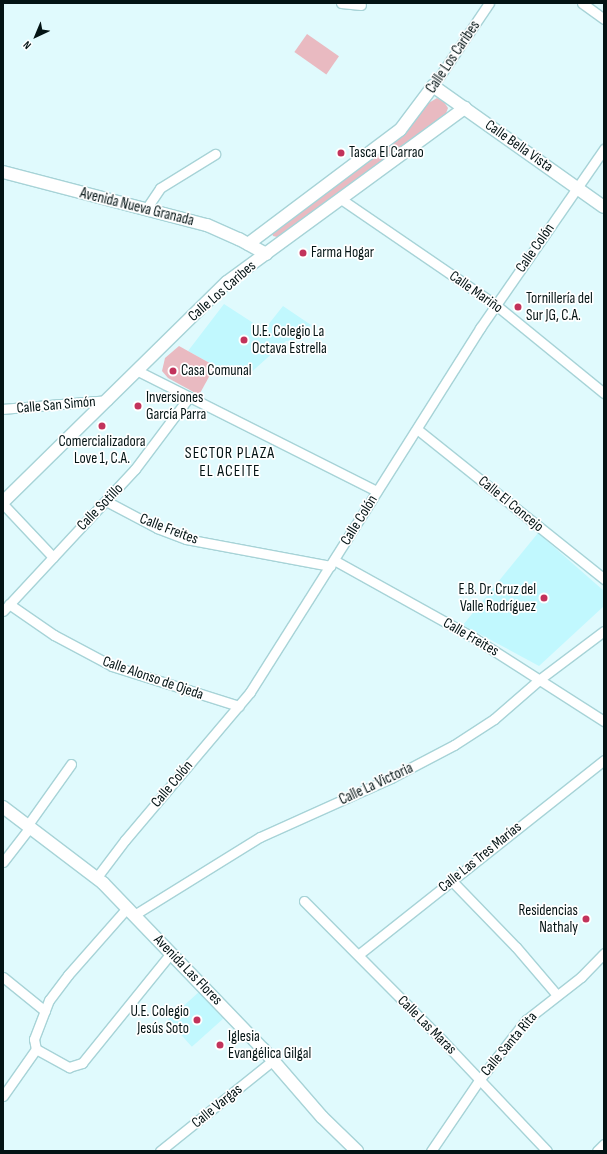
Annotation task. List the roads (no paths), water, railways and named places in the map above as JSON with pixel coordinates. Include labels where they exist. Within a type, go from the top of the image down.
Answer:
[{"type":"street","points":[[341,3],[360,5]]},
{"type":"street","name":"Calle Los Caribes","points":[[248,244],[400,130],[433,86],[489,3]]},
{"type":"street","points":[[582,3],[604,19]]},
{"type":"street","name":"Calle Bella Vista","points":[[433,86],[604,207]]},
{"type":"street","name":"Calle Los Caribes","points":[[3,503],[227,282],[465,108]]},
{"type":"street","name":"Calle Colón","points":[[97,877],[125,840],[239,706],[496,306],[604,149]]},
{"type":"street","points":[[146,209],[160,188],[215,154]]},
{"type":"street","name":"Avenida Nueva Granada","points":[[3,172],[207,225],[266,254]]},
{"type":"street","name":"Calle Mariño","points":[[341,199],[496,306],[604,393]]},
{"type":"street","points":[[138,371],[377,491]]},
{"type":"street","name":"Calle Sotillo","points":[[6,608],[106,501],[156,444],[189,397]]},
{"type":"street","name":"Calle San Simón","points":[[3,409],[108,400]]},
{"type":"street","name":"Calle El Concejo","points":[[417,430],[604,579]]},
{"type":"street","name":"Calle Freites","points":[[106,501],[157,528],[186,538],[332,563],[474,638],[604,721]]},
{"type":"street","points":[[3,503],[53,557]]},
{"type":"street","name":"Calle Alonso de Ojeda","points":[[6,608],[112,666],[239,706]]},
{"type":"street","name":"Calle La Victoria","points":[[36,1049],[34,1039],[45,1010],[68,975],[130,911],[260,837],[391,778],[454,745],[494,719],[540,679],[604,631]]},
{"type":"street","name":"Calle Las Tres Marías","points":[[358,955],[604,760]]},
{"type":"street","points":[[3,862],[71,764]]},
{"type":"street","name":"Avenida Las Flores","points":[[3,807],[97,877],[273,1060],[322,1117],[357,1151]]},
{"type":"street","points":[[451,880],[516,947],[557,995]]},
{"type":"street","name":"Calle Las Maras","points":[[304,901],[480,1079],[547,1151]]},
{"type":"street","points":[[3,1096],[36,1049],[69,1067],[82,1063],[171,953]]},
{"type":"street","name":"Calle Santa Rita","points":[[431,1151],[480,1079],[526,1020],[581,977],[604,953]]},
{"type":"street","points":[[3,977],[45,1010]]},
{"type":"street","name":"Calle Vargas","points":[[160,1151],[273,1060]]},
{"type":"street","points":[[597,1151],[604,1144]]},
{"type":"place","name":"Tasca El Carrao","points":[[341,153]]},
{"type":"place","name":"Farma Hogar","points":[[303,253]]},
{"type":"place","name":"Tornillería del Sur JG, C.A.","points":[[518,307]]},
{"type":"place","name":"U.E. Colegio La Octava Estrella","points":[[244,340]]},
{"type":"place","name":"Casa Comunal","points":[[173,371]]},
{"type":"place","name":"Inversiones García Parra","points":[[138,406]]},
{"type":"place","name":"Comercializadora Love 1, C.A.","points":[[102,426]]},
{"type":"place","name":"E.B. Dr. Cruz del Valle Rodríguez","points":[[544,598]]},
{"type":"place","name":"Residencias Nathaly","points":[[586,919]]},
{"type":"place","name":"U.E. Colegio Jesús Soto","points":[[197,1020]]},
{"type":"place","name":"Iglesia Evangélica Gilgal","points":[[220,1045]]},
{"type":"district","name":"SECTOR PLAZA EL ACEITE","points":[[230,463]]}]
